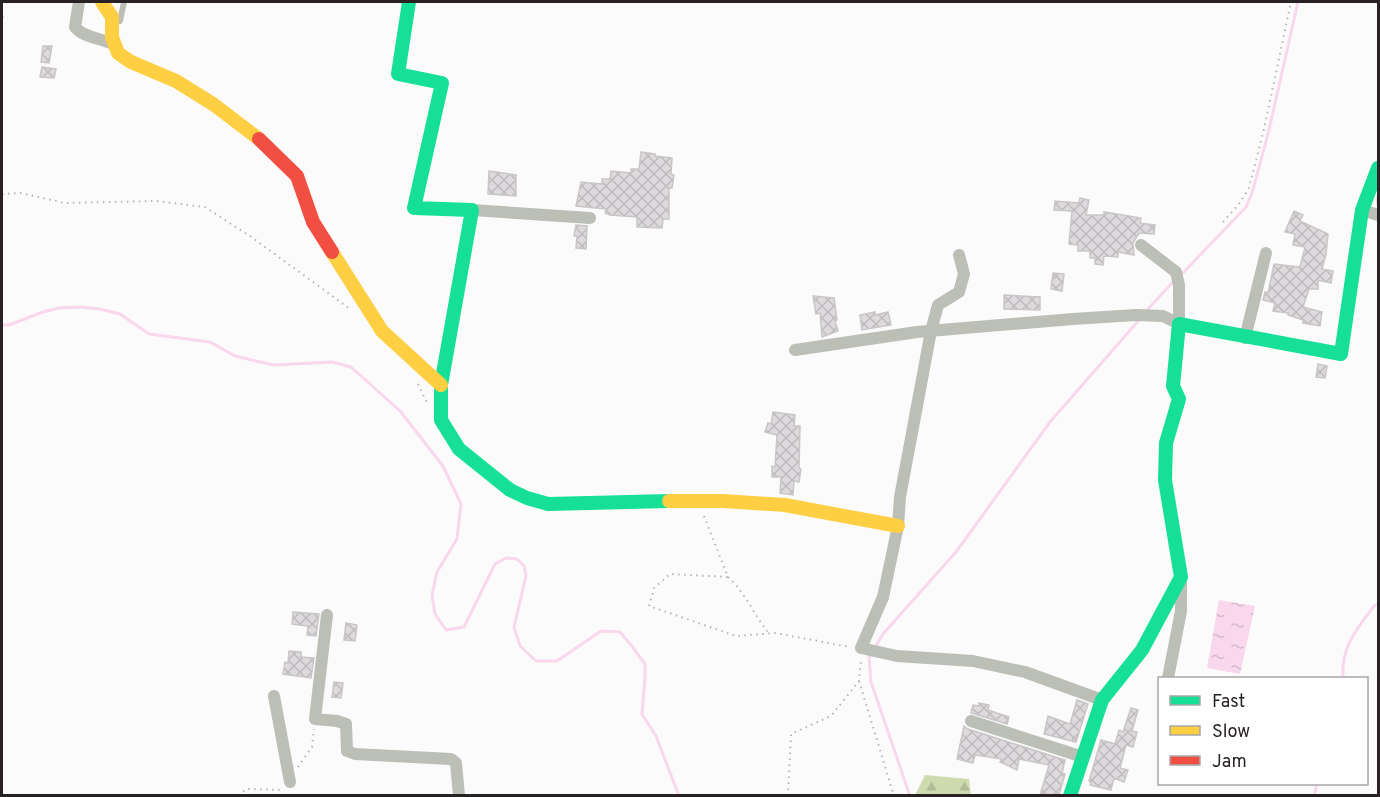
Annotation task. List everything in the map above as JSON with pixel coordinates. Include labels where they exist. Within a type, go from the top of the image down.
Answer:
[{"type":"street","points":[[79,2],[75,27],[79,32],[114,45]]},
{"type":"street","points":[[102,2],[112,17],[112,37],[118,53],[131,62],[176,81],[213,104],[253,134],[297,176],[313,222],[382,331],[441,385]]},
{"type":"street","points":[[409,2],[398,74],[442,83],[414,208],[590,218]]},
{"type":"street","points":[[795,350],[931,331],[1149,315],[1163,316],[1179,324],[1245,338],[1341,354],[1378,168]]},
{"type":"street","points":[[472,210],[441,385],[441,420],[459,449],[510,490],[548,504],[723,501],[785,506],[898,526]]},
{"type":"street","points":[[1141,245],[1176,272],[1179,285],[1179,324],[1173,386],[1179,399],[1166,443],[1165,480],[1181,578],[1181,611],[1168,677]]},
{"type":"street","points":[[1245,338],[1266,253]]},
{"type":"street","points":[[959,255],[964,274],[959,291],[938,305],[931,331],[900,497],[898,526],[869,650],[897,656],[973,661],[1025,672],[1102,700]]},
{"type":"street","points":[[1070,795],[1102,700],[1142,650],[1181,578]]},
{"type":"street","points":[[327,615],[315,719],[346,724],[347,752],[451,759],[456,763],[458,770],[459,795]]},
{"type":"street","points":[[274,696],[290,782]]},
{"type":"street","points":[[971,721],[1083,757]]},
{"type":"lane","points":[[114,45],[124,2]]},
{"type":"path","points":[[1223,222],[1249,188],[1291,2]]},
{"type":"path","points":[[2,16],[7,17]]},
{"type":"path","points":[[2,194],[20,193],[65,203],[156,201],[205,207],[346,304],[353,313]]},
{"type":"path","points":[[417,381],[429,408]]},
{"type":"path","points":[[699,502],[729,577],[737,585],[769,633]]},
{"type":"path","points":[[729,577],[670,574],[654,588],[649,606],[736,636],[775,633],[869,650],[859,681],[831,716],[791,734],[788,795]]},
{"type":"path","points":[[859,681],[894,795]]},
{"type":"green space","points":[[925,775],[969,779],[971,795],[915,795]]},
{"type":"water","points":[[1219,600],[1255,606],[1240,674],[1207,668]]},
{"type":"building","points":[[43,46],[52,46],[49,63],[41,62]]},
{"type":"building","points":[[42,67],[56,69],[54,78],[40,77]]},
{"type":"building","points":[[641,152],[672,158],[671,174],[674,175],[672,188],[669,188],[669,219],[663,219],[662,228],[637,227],[637,217],[610,215],[605,213],[606,209],[576,206],[581,182],[602,184],[602,179],[610,179],[611,171],[631,173],[631,169],[639,169]]},
{"type":"building","points":[[489,171],[516,175],[516,196],[488,194]]},
{"type":"building","points":[[1080,198],[1089,200],[1086,215],[1104,215],[1104,212],[1141,218],[1140,223],[1155,225],[1154,234],[1139,233],[1133,243],[1134,255],[1118,252],[1118,257],[1104,256],[1103,265],[1095,264],[1095,258],[1090,258],[1090,251],[1078,251],[1078,245],[1069,244],[1072,211],[1054,210],[1055,201],[1079,203]]},
{"type":"building","points":[[1294,211],[1303,215],[1300,221],[1328,234],[1322,269],[1333,271],[1331,283],[1318,280],[1318,289],[1309,289],[1303,307],[1322,312],[1320,326],[1303,323],[1303,320],[1288,315],[1288,313],[1273,311],[1275,303],[1263,300],[1265,292],[1268,293],[1274,264],[1300,267],[1305,247],[1293,245],[1295,234],[1285,232]]},
{"type":"building","points":[[576,225],[587,226],[586,249],[576,248],[577,236],[574,236]]},
{"type":"building","points":[[1053,273],[1064,274],[1062,291],[1051,289]]},
{"type":"building","points":[[1004,295],[1040,297],[1040,310],[1004,309]]},
{"type":"building","points":[[813,296],[834,298],[838,331],[822,337],[820,313],[816,314]]},
{"type":"building","points":[[875,312],[875,315],[888,312],[891,325],[862,330],[860,315]]},
{"type":"building","points":[[1318,364],[1327,366],[1325,378],[1316,377]]},
{"type":"building","points":[[773,412],[795,415],[794,426],[800,426],[799,468],[801,469],[799,482],[794,481],[793,495],[780,493],[781,477],[772,477],[777,435],[765,432],[768,423],[771,424]]},
{"type":"building","points":[[293,612],[319,614],[316,636],[307,635],[308,626],[292,624]]},
{"type":"building","points":[[346,623],[357,625],[355,641],[344,640]]},
{"type":"building","points":[[289,651],[301,652],[301,657],[314,658],[311,678],[283,674],[285,662],[288,663]]},
{"type":"building","points":[[334,682],[343,683],[341,698],[332,697]]},
{"type":"building","points":[[1077,700],[1088,704],[1076,742],[1044,734],[1048,716],[1070,724]]},
{"type":"building","points":[[979,703],[989,705],[988,710],[1009,717],[1007,724],[971,713],[973,705],[979,706]]},
{"type":"building","points":[[1131,708],[1138,710],[1132,731],[1137,732],[1133,747],[1126,745],[1120,768],[1128,770],[1124,782],[1114,778],[1111,790],[1090,785],[1089,781],[1101,740],[1115,744],[1119,730],[1123,732]]},
{"type":"building","points":[[964,726],[1065,760],[1062,773],[1065,774],[1059,795],[1040,795],[1049,765],[1019,759],[1017,770],[1000,762],[1002,759],[975,755],[973,763],[957,759]]},
{"type":"waterway","points":[[1180,276],[1246,207],[1268,134],[1298,2]]},
{"type":"waterway","points":[[1378,195],[1378,204]]},
{"type":"waterway","points":[[1147,310],[1173,282]]},
{"type":"waterway","points":[[2,325],[9,325],[59,308],[100,309],[120,314],[149,334],[210,342],[235,356],[256,361],[274,365],[332,362],[351,367],[400,411],[443,466],[461,504],[457,539],[437,572],[432,595],[435,614],[446,630],[464,627],[495,564],[506,558],[517,559],[524,566],[526,576],[514,627],[520,646],[536,661],[557,661],[601,631],[620,632],[645,664],[642,714],[656,736],[679,796]]},
{"type":"waterway","points":[[874,649],[883,634],[956,552],[1050,422],[1139,320]]},
{"type":"waterway","points":[[1343,677],[1344,657],[1351,639],[1374,606],[1378,604]]},
{"type":"waterway","points":[[871,654],[869,657],[871,682],[910,796]]},
{"type":"waterway","points":[[1314,796],[1317,785]]},
{"type":"traffic: fast","points":[[409,2],[398,74],[442,83],[414,208],[472,210],[441,385],[441,420],[459,449],[510,490],[527,498],[548,504],[669,501]]},
{"type":"traffic: fast","points":[[1070,796],[1102,700],[1142,650],[1181,577],[1165,480],[1166,443],[1179,399],[1173,386],[1179,324],[1341,354],[1362,210],[1378,168]]},
{"type":"traffic: slow","points":[[102,2],[112,17],[112,37],[118,53],[131,62],[176,81],[213,104],[259,139]]},
{"type":"traffic: slow","points":[[332,252],[382,331],[441,385]]},
{"type":"traffic: slow","points":[[669,501],[723,501],[785,505],[898,526]]},
{"type":"traffic: jam","points":[[259,139],[297,176],[313,222],[332,252]]}]
